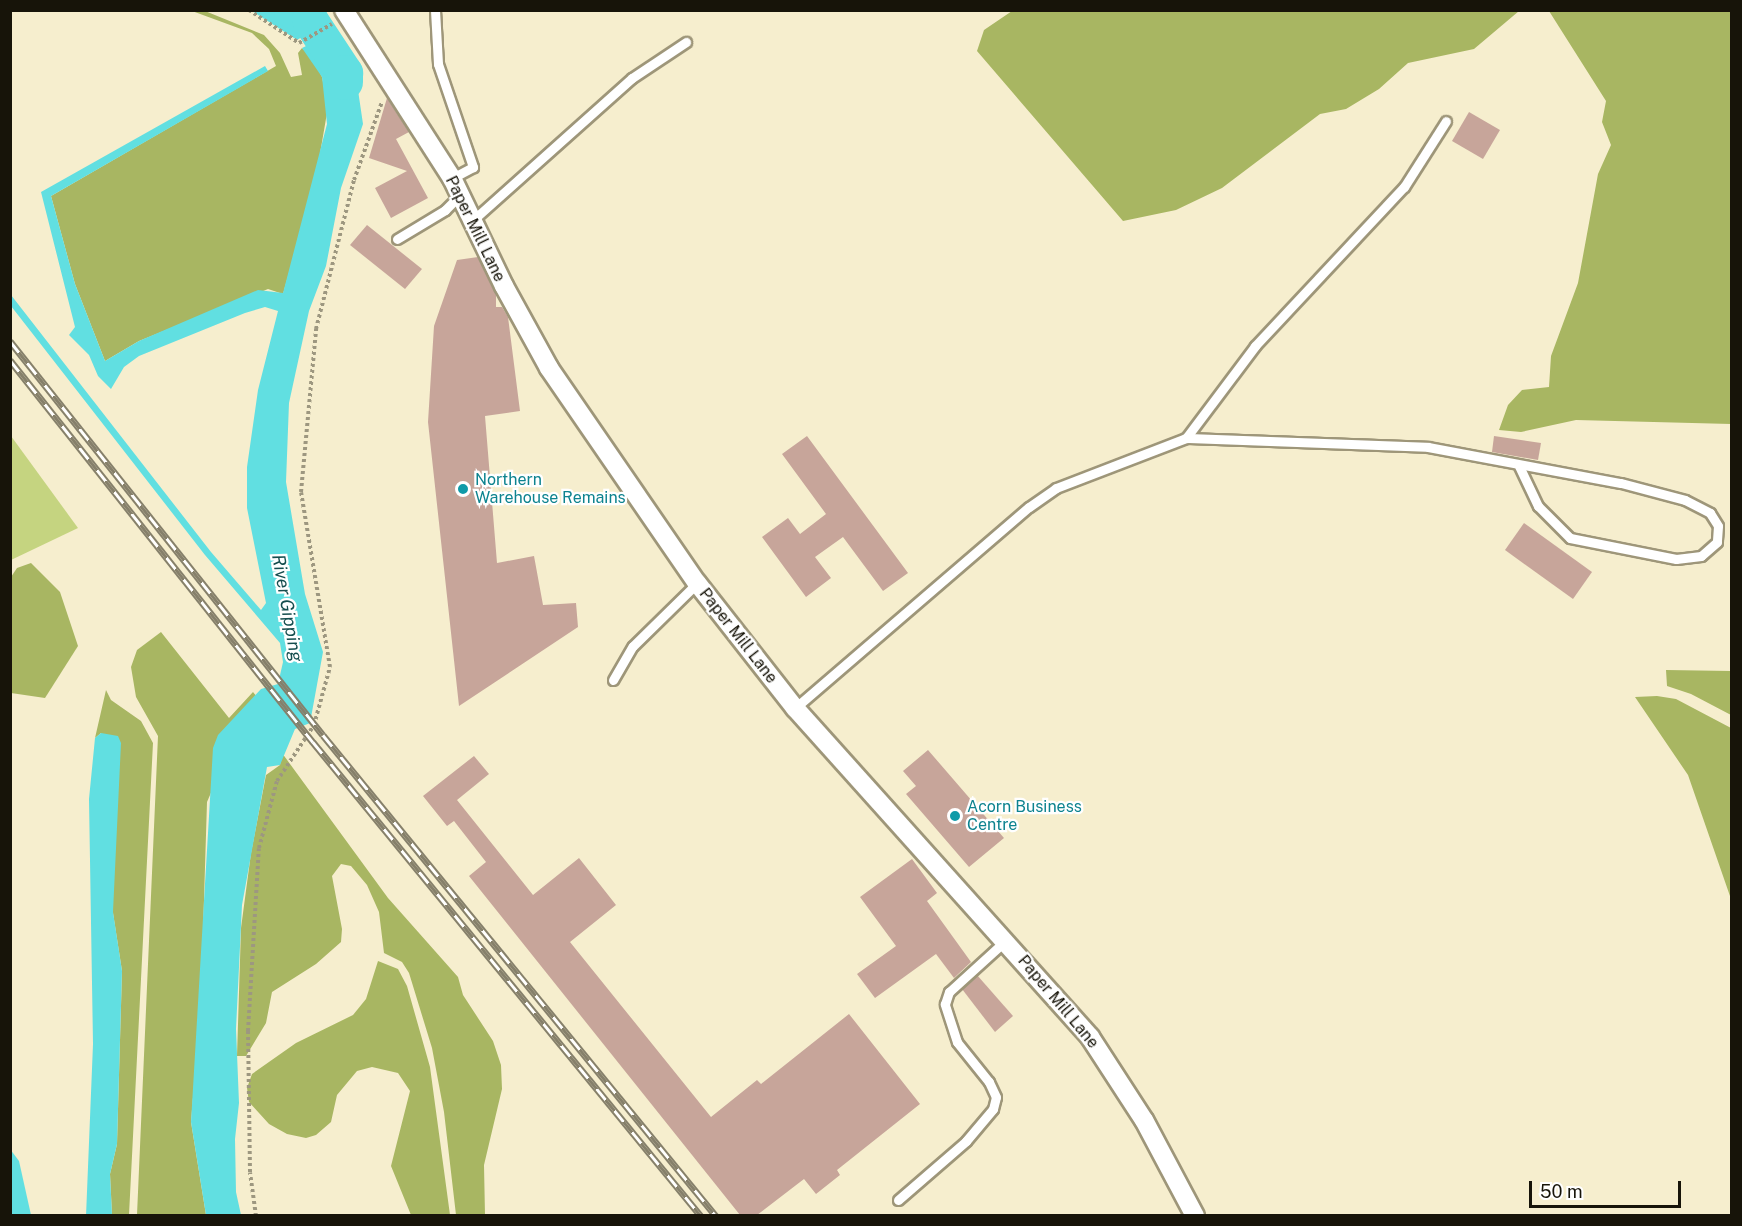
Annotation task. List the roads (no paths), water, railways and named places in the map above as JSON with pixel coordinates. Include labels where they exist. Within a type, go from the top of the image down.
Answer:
[{"type":"street","name":"Paper Mill Lane","points":[[339,16],[390,82],[452,178],[504,286],[549,368],[697,584],[795,708],[1090,1037],[1144,1120],[1195,1215]]},
{"type":"lane","points":[[435,10],[438,64],[473,167],[452,178]]},
{"type":"lane","points":[[473,219],[632,78],[686,42]]},
{"type":"lane","points":[[1186,438],[1256,346],[1404,187],[1446,121]]},
{"type":"lane","points":[[397,239],[445,210],[460,195]]},
{"type":"lane","points":[[795,708],[1029,507],[1056,488],[1186,438],[1428,447],[1519,466],[1621,483],[1685,500],[1710,513],[1718,526],[1718,542],[1701,556],[1676,559],[1570,538],[1538,506],[1519,466]]},
{"type":"lane","points":[[613,680],[633,646],[697,584]]},
{"type":"lane","points":[[898,1200],[966,1141],[993,1109],[996,1097],[989,1082],[957,1042],[945,1004],[949,992],[1005,941]]},
{"type":"water","points":[[252,11],[313,11],[326,23],[297,40]]},
{"type":"water","points":[[333,33],[354,63],[363,124],[341,188],[326,266],[309,311],[289,403],[286,482],[305,594],[323,652],[310,723],[295,729],[280,765],[267,767],[242,905],[236,1029],[239,1103],[235,1139],[236,1192],[241,1215],[206,1215],[191,1122],[213,748],[218,735],[261,689],[278,684],[283,662],[280,643],[205,555],[11,306],[11,295],[211,552],[261,610],[266,603],[247,508],[247,467],[258,390],[278,311],[265,307],[245,313],[139,356],[124,367],[111,389],[98,376],[89,355],[69,335],[75,327],[41,192],[265,66],[268,71],[51,196],[75,284],[105,361],[139,341],[258,290],[283,293],[327,124],[322,77],[302,48]]},
{"type":"water","points":[[101,733],[118,736],[121,743],[113,912],[122,971],[117,1144],[110,1174],[112,1215],[86,1216],[93,1044],[89,799],[95,738]]},
{"type":"water","points":[[10,1149],[19,1161],[31,1215],[11,1215]]},
{"type":"waterway","name":"River Gipping","points":[[292,10],[310,20],[345,73],[345,82]]},
{"type":"railway","points":[[10,341],[323,735],[716,1216]]},
{"type":"railway","points":[[10,360],[313,742],[701,1216]]},
{"type":"place","name":"Northern Warehouse Remains","points":[[463,489]]},
{"type":"place","name":"Acorn Business Centre","points":[[955,816]]}]
